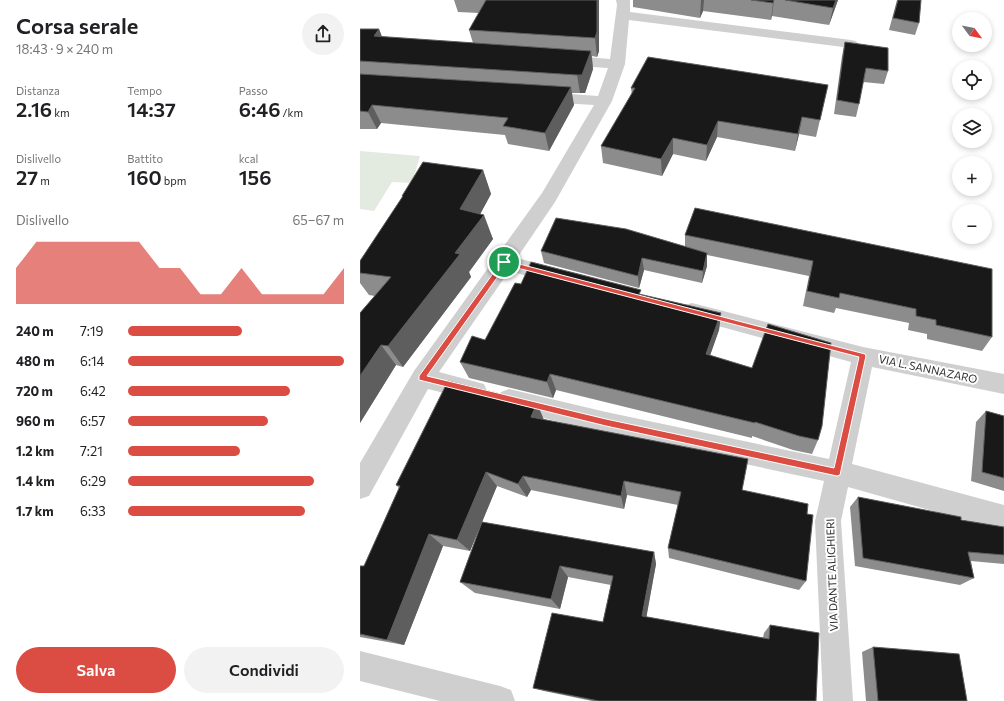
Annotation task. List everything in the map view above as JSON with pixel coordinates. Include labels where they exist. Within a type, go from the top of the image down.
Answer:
[{"type":"street","points":[[360,487],[422,378],[549,197],[604,101],[617,64],[622,8],[851,44]]},
{"type":"street","points":[[547,60],[617,64]]},
{"type":"street","points":[[525,96],[604,101]]},
{"type":"street","points":[[504,262],[573,280]]},
{"type":"street","name":"VIA L. SANNAZARO","points":[[672,306],[863,356],[1004,384]]},
{"type":"street","name":"VIA DANTE ALIGHIERI","points":[[838,701],[828,521],[837,472],[863,356]]},
{"type":"street","points":[[422,378],[606,423],[837,472],[1004,518]]},
{"type":"street","points":[[360,666],[500,701]]},
{"type":"shaded area","points":[[360,151],[420,156],[412,183],[392,182],[374,211],[360,209]]},
{"type":"building","points":[[486,0],[597,0],[597,32],[595,38],[469,30]]},
{"type":"building","points":[[751,0],[774,0],[773,3]]},
{"type":"building","points":[[785,0],[836,0],[833,8]]},
{"type":"building","points":[[898,0],[921,0],[919,23],[893,18]]},
{"type":"building","points":[[360,29],[379,29],[374,36],[591,51],[582,75],[360,61]]},
{"type":"building","points":[[845,42],[888,48],[888,71],[866,68],[859,104],[837,100]]},
{"type":"building","points":[[648,57],[828,85],[820,120],[802,117],[798,134],[718,121],[707,145],[673,138],[661,159],[601,146],[635,88],[631,88]]},
{"type":"building","points":[[360,74],[571,87],[545,133],[503,126],[508,118],[372,105],[368,112],[360,111]]},
{"type":"building","points":[[423,162],[483,170],[460,209],[484,215],[455,253],[460,254],[388,346],[381,345],[360,376],[360,313],[391,277],[360,273],[360,261],[403,196]]},
{"type":"building","points":[[695,208],[992,269],[992,337],[936,325],[936,320],[916,316],[916,309],[840,293],[839,298],[807,291],[813,261],[685,235]]},
{"type":"building","points":[[556,218],[626,229],[707,253],[703,271],[642,258],[638,276],[541,251]]},
{"type":"building","points":[[531,262],[641,290],[639,294],[721,313],[706,354],[752,368],[768,324],[831,343],[822,426],[818,440],[799,436],[755,422],[550,374],[547,382],[460,362],[472,336],[485,340],[515,283],[521,284]]},
{"type":"building","points":[[448,381],[537,403],[531,417],[748,459],[742,490],[808,504],[807,514],[813,515],[806,581],[668,548],[681,492],[624,481],[621,496],[523,476],[518,484],[486,472],[457,540],[429,534],[387,640],[360,634],[360,566],[364,566],[400,486],[396,485]]},
{"type":"building","points":[[986,411],[1004,416],[1004,478],[982,472]]},
{"type":"building","points":[[858,497],[961,517],[961,520],[1004,527],[1004,555],[968,552],[974,578],[863,558]]},
{"type":"building","points":[[482,522],[654,552],[642,616],[769,639],[770,625],[819,633],[816,701],[599,701],[533,688],[552,613],[603,622],[613,576],[560,566],[551,599],[460,582]]},
{"type":"building","points":[[873,647],[959,654],[967,701],[878,701]]},
{"type":"route","points":[[504,262],[863,356],[837,472],[606,423],[422,378],[504,262]]}]
